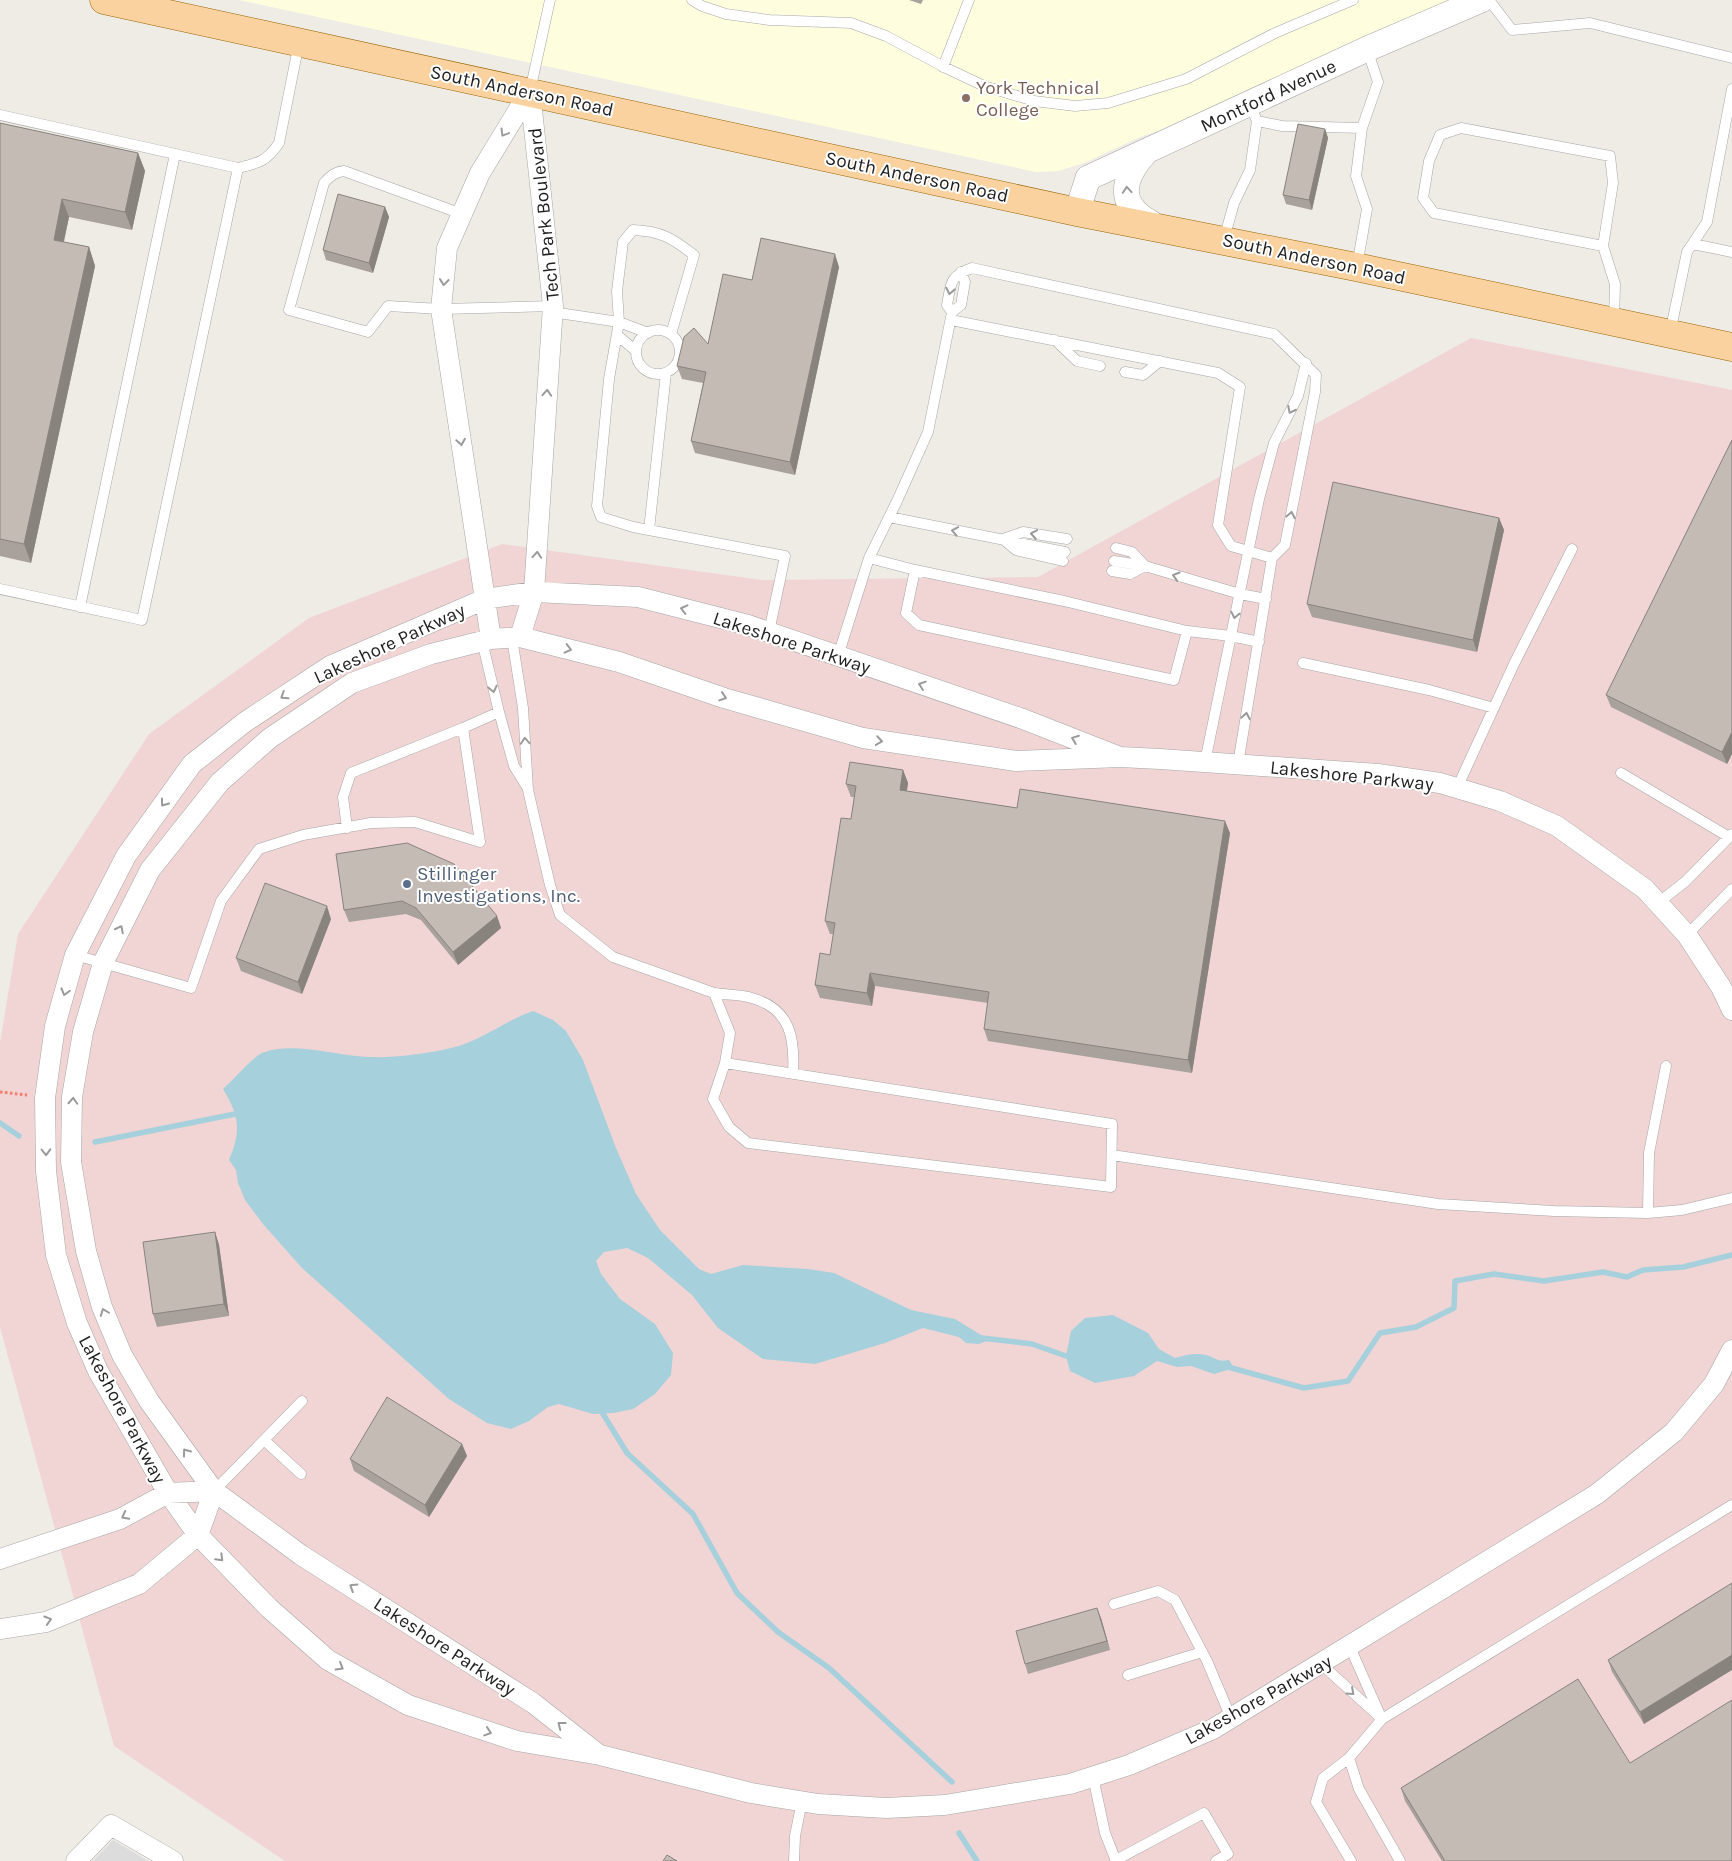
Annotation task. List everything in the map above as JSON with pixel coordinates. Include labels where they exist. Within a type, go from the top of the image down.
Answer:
[{"type":"main road","name":"South Anderson Road","points":[[104,0],[530,91],[1078,212],[1356,267],[1732,347]]},
{"type":"street","name":"Montford Avenue","points":[[1078,212],[1088,178],[1148,151],[1253,112],[1367,49],[1481,0]]},
{"type":"street","name":"Tech Park Boulevard","points":[[487,640],[485,599],[441,308],[447,248],[480,173],[530,91]]},
{"type":"street","name":"Tech Park Boulevard","points":[[516,637],[534,592],[553,309],[530,91]]},
{"type":"street","points":[[1148,151],[1132,169],[1126,183],[1126,190],[1132,206],[1151,225]]},
{"type":"street","name":"Lakeshore Parkway","points":[[1120,757],[1023,719],[748,625],[638,597],[534,592],[485,599],[330,666],[245,722],[192,764],[126,856],[76,955],[55,1026],[45,1098],[46,1171],[56,1255],[71,1306],[98,1371],[168,1493],[198,1535],[269,1608],[328,1660],[408,1705],[517,1741],[600,1755],[751,1792],[818,1804],[886,1808],[945,1805],[1070,1784],[1129,1765],[1213,1729],[1350,1647],[1597,1494],[1674,1432],[1714,1384],[1732,1350]]},
{"type":"street","name":"Lakeshore Parkway","points":[[600,1755],[533,1704],[302,1555],[214,1491],[148,1401],[122,1355],[102,1307],[86,1251],[71,1162],[72,1097],[83,1032],[103,964],[150,870],[220,782],[270,738],[352,683],[431,654],[487,640],[516,637],[619,662],[724,698],[863,738],[1016,762],[1120,757],[1378,774],[1440,783],[1500,801],[1557,826],[1645,889],[1687,935],[1721,987],[1732,1010]]},
{"type":"street","points":[[0,1559],[120,1519],[168,1493],[214,1491],[198,1535],[139,1584],[46,1622],[0,1629]]},
{"type":"street","points":[[76,1861],[111,1825],[173,1861]]},
{"type":"lane","points":[[530,91],[550,0]]},
{"type":"lane","points":[[692,0],[702,6],[726,14],[769,20],[850,23],[886,36],[984,86],[1034,101],[1075,106],[1108,104],[1186,79],[1275,33],[1352,0]]},
{"type":"lane","points":[[944,67],[969,0]]},
{"type":"lane","points":[[1489,0],[1512,30],[1590,23],[1732,58]]},
{"type":"lane","points":[[0,115],[238,168],[270,156],[279,143],[299,42]]},
{"type":"lane","points":[[1356,267],[1367,209],[1356,176],[1362,128],[1378,82],[1367,49]]},
{"type":"lane","points":[[1670,334],[1687,252],[1707,222],[1732,89]]},
{"type":"lane","points":[[1224,240],[1234,203],[1250,170],[1253,112],[1282,126],[1362,128]]},
{"type":"lane","points":[[1603,246],[1434,214],[1423,198],[1429,161],[1440,135],[1462,128],[1610,156],[1613,183],[1603,246],[1615,284],[1614,322]]},
{"type":"lane","points":[[80,606],[175,154]]},
{"type":"lane","points":[[0,589],[142,620],[238,168]]},
{"type":"lane","points":[[462,214],[344,171],[337,172],[324,183],[289,310],[368,332],[388,306],[553,309],[619,322],[648,333],[662,331],[671,334],[678,344],[679,358],[672,369],[652,374],[640,365],[636,351],[617,335]]},
{"type":"lane","points":[[671,334],[694,256],[676,241],[652,231],[633,230],[623,242],[617,291],[619,322],[610,379],[597,506],[601,517],[633,527],[785,556],[769,632]]},
{"type":"lane","points":[[1693,244],[1732,252]]},
{"type":"lane","points":[[838,656],[869,558],[928,432],[952,316],[947,305],[952,281],[962,272],[972,268],[1274,334],[1306,363],[1316,375],[1315,392],[1284,545],[1272,558],[1238,764]]},
{"type":"lane","points":[[952,316],[1055,340],[1218,373],[1240,387],[1218,525],[1231,546],[1272,558]]},
{"type":"lane","points":[[636,351],[642,338],[648,333]]},
{"type":"lane","points":[[1055,340],[1077,361],[1100,366]]},
{"type":"lane","points":[[1125,372],[1143,376],[1160,361]]},
{"type":"lane","points":[[1205,762],[1259,499],[1274,442],[1298,396],[1306,363]]},
{"type":"lane","points":[[649,530],[666,372]]},
{"type":"lane","points":[[889,518],[1003,539],[1064,556]]},
{"type":"lane","points":[[1003,539],[1023,532],[1067,540]]},
{"type":"lane","points":[[1116,548],[1132,552],[1145,566],[1240,594],[1266,599]]},
{"type":"lane","points":[[1457,788],[1572,548]]},
{"type":"lane","points":[[869,558],[915,570],[1064,601],[1187,631],[1231,636],[1259,642]]},
{"type":"lane","points":[[1113,566],[1130,574],[1145,566]]},
{"type":"lane","points":[[915,570],[906,614],[919,625],[1174,680],[1187,631]]},
{"type":"lane","points":[[516,637],[528,790],[550,885],[560,915],[612,958],[714,994],[751,997],[773,1006],[789,1026],[795,1050],[793,1074]]},
{"type":"lane","points":[[487,640],[499,712],[514,766],[528,790]]},
{"type":"lane","points":[[1303,664],[1429,690],[1494,708]]},
{"type":"lane","points":[[347,828],[343,798],[351,773],[499,712]]},
{"type":"lane","points":[[76,955],[191,988],[221,901],[259,849],[303,835],[371,823],[415,822],[480,842],[463,728]]},
{"type":"lane","points":[[1621,774],[1731,835],[1686,882],[1658,903]]},
{"type":"lane","points":[[1687,935],[1732,889]]},
{"type":"lane","points":[[714,994],[730,1033],[725,1063],[713,1099],[729,1128],[748,1142],[1111,1187],[1112,1124],[725,1063]]},
{"type":"lane","points":[[1648,1213],[1649,1153],[1666,1066]]},
{"type":"lane","points":[[1112,1155],[1438,1204],[1554,1211],[1648,1213],[1682,1210],[1732,1198]]},
{"type":"lane","points":[[214,1491],[302,1401]]},
{"type":"lane","points":[[264,1440],[301,1474]]},
{"type":"lane","points":[[1351,1861],[1316,1802],[1323,1778],[1350,1758],[1382,1719],[1732,1505]]},
{"type":"lane","points":[[1114,1604],[1158,1591],[1175,1600],[1202,1652],[1232,1718]]},
{"type":"lane","points":[[1350,1647],[1382,1719]]},
{"type":"lane","points":[[1128,1675],[1202,1652]]},
{"type":"lane","points":[[1321,1664],[1382,1719]]},
{"type":"lane","points":[[1350,1758],[1358,1789],[1400,1861]]},
{"type":"lane","points":[[1093,1777],[1105,1833],[1116,1861],[1204,1813],[1228,1854],[1216,1861]]},
{"type":"lane","points":[[794,1861],[795,1836],[802,1801]]},
{"type":"path","points":[[0,1092],[45,1098]]},
{"type":"shaded area","name":"York Technical College","points":[[239,0],[1450,0],[1197,118],[1140,137],[1084,163],[1058,171],[1036,172]]},
{"type":"shaded area","points":[[1471,338],[1732,390],[1732,1861],[285,1861],[114,1746],[0,1327],[0,1043],[18,934],[149,734],[309,618],[502,544],[762,580],[1038,577]]},
{"type":"shaded area","points":[[113,1840],[148,1861],[93,1861]]},
{"type":"water","points":[[533,1011],[553,1020],[566,1031],[583,1060],[616,1148],[636,1194],[660,1230],[699,1269],[711,1274],[743,1265],[808,1269],[834,1273],[911,1310],[955,1319],[989,1340],[979,1344],[966,1343],[959,1337],[923,1328],[885,1343],[815,1364],[763,1359],[718,1328],[692,1295],[648,1258],[627,1248],[604,1252],[596,1261],[601,1274],[620,1299],[655,1324],[673,1353],[671,1375],[655,1394],[633,1409],[613,1413],[593,1414],[559,1404],[548,1407],[529,1421],[511,1429],[487,1423],[449,1399],[302,1268],[263,1224],[245,1200],[238,1183],[236,1170],[229,1160],[236,1141],[237,1124],[233,1108],[223,1089],[262,1053],[287,1048],[368,1057],[420,1054],[462,1045]]},
{"type":"water","points":[[1113,1315],[1148,1333],[1159,1349],[1175,1358],[1200,1354],[1220,1360],[1229,1360],[1234,1368],[1214,1374],[1191,1366],[1177,1367],[1157,1361],[1134,1376],[1095,1383],[1070,1371],[1066,1356],[1071,1331],[1085,1318]]},
{"type":"building","points":[[0,123],[138,153],[125,212],[62,199],[54,240],[89,247],[24,544],[0,539]]},
{"type":"building","points":[[1298,124],[1325,129],[1309,200],[1283,195]]},
{"type":"building","points":[[338,194],[385,207],[369,263],[323,250]]},
{"type":"building","points":[[761,238],[835,254],[790,462],[691,441],[706,372],[677,366],[684,337],[694,328],[708,344],[723,274],[752,280]]},
{"type":"building","points":[[1732,440],[1732,732],[1722,752],[1606,695]]},
{"type":"building","points":[[1333,482],[1499,518],[1473,640],[1307,604]]},
{"type":"building","points":[[850,762],[903,770],[900,790],[1017,808],[1020,789],[1225,821],[1188,1060],[984,1029],[989,992],[870,973],[867,993],[815,985],[820,953],[830,955],[835,923],[825,921],[841,818],[851,819],[856,786],[846,784]]},
{"type":"building","points":[[407,843],[454,864],[497,916],[453,952],[416,908],[402,901],[344,910],[336,854]]},
{"type":"building","points":[[265,883],[327,906],[298,982],[236,958]]},
{"type":"building","points":[[215,1232],[224,1304],[153,1314],[143,1242]]},
{"type":"building","points":[[387,1397],[462,1444],[425,1505],[350,1459]]},
{"type":"building","points":[[1732,1583],[1732,1655],[1640,1712],[1608,1660]]},
{"type":"building","points":[[1097,1608],[1107,1641],[1025,1664],[1016,1631]]},
{"type":"building","points":[[1578,1679],[1630,1763],[1732,1700],[1732,1861],[1445,1861],[1401,1788]]},
{"type":"building","points":[[667,1855],[677,1861],[663,1861]]},
{"type":"waterway","points":[[95,1142],[235,1114],[240,1116]]},
{"type":"waterway","points":[[0,1123],[19,1136]]},
{"type":"waterway","points":[[1228,1367],[1304,1388],[1348,1381],[1380,1333],[1416,1327],[1454,1308],[1455,1281],[1494,1274],[1544,1281],[1603,1272],[1627,1277],[1643,1270],[1683,1267],[1732,1255]]},
{"type":"waterway","points":[[982,1338],[1032,1344],[1066,1356],[1073,1355]]},
{"type":"waterway","points":[[600,1409],[627,1453],[693,1514],[737,1593],[778,1632],[829,1668],[952,1782]]},
{"type":"waterway","points":[[959,1833],[977,1861]]},
{"type":"place","name":"York Technical College","points":[[966,98]]},
{"type":"place","name":"Stillinger Investigations, Inc.","points":[[407,884]]}]
